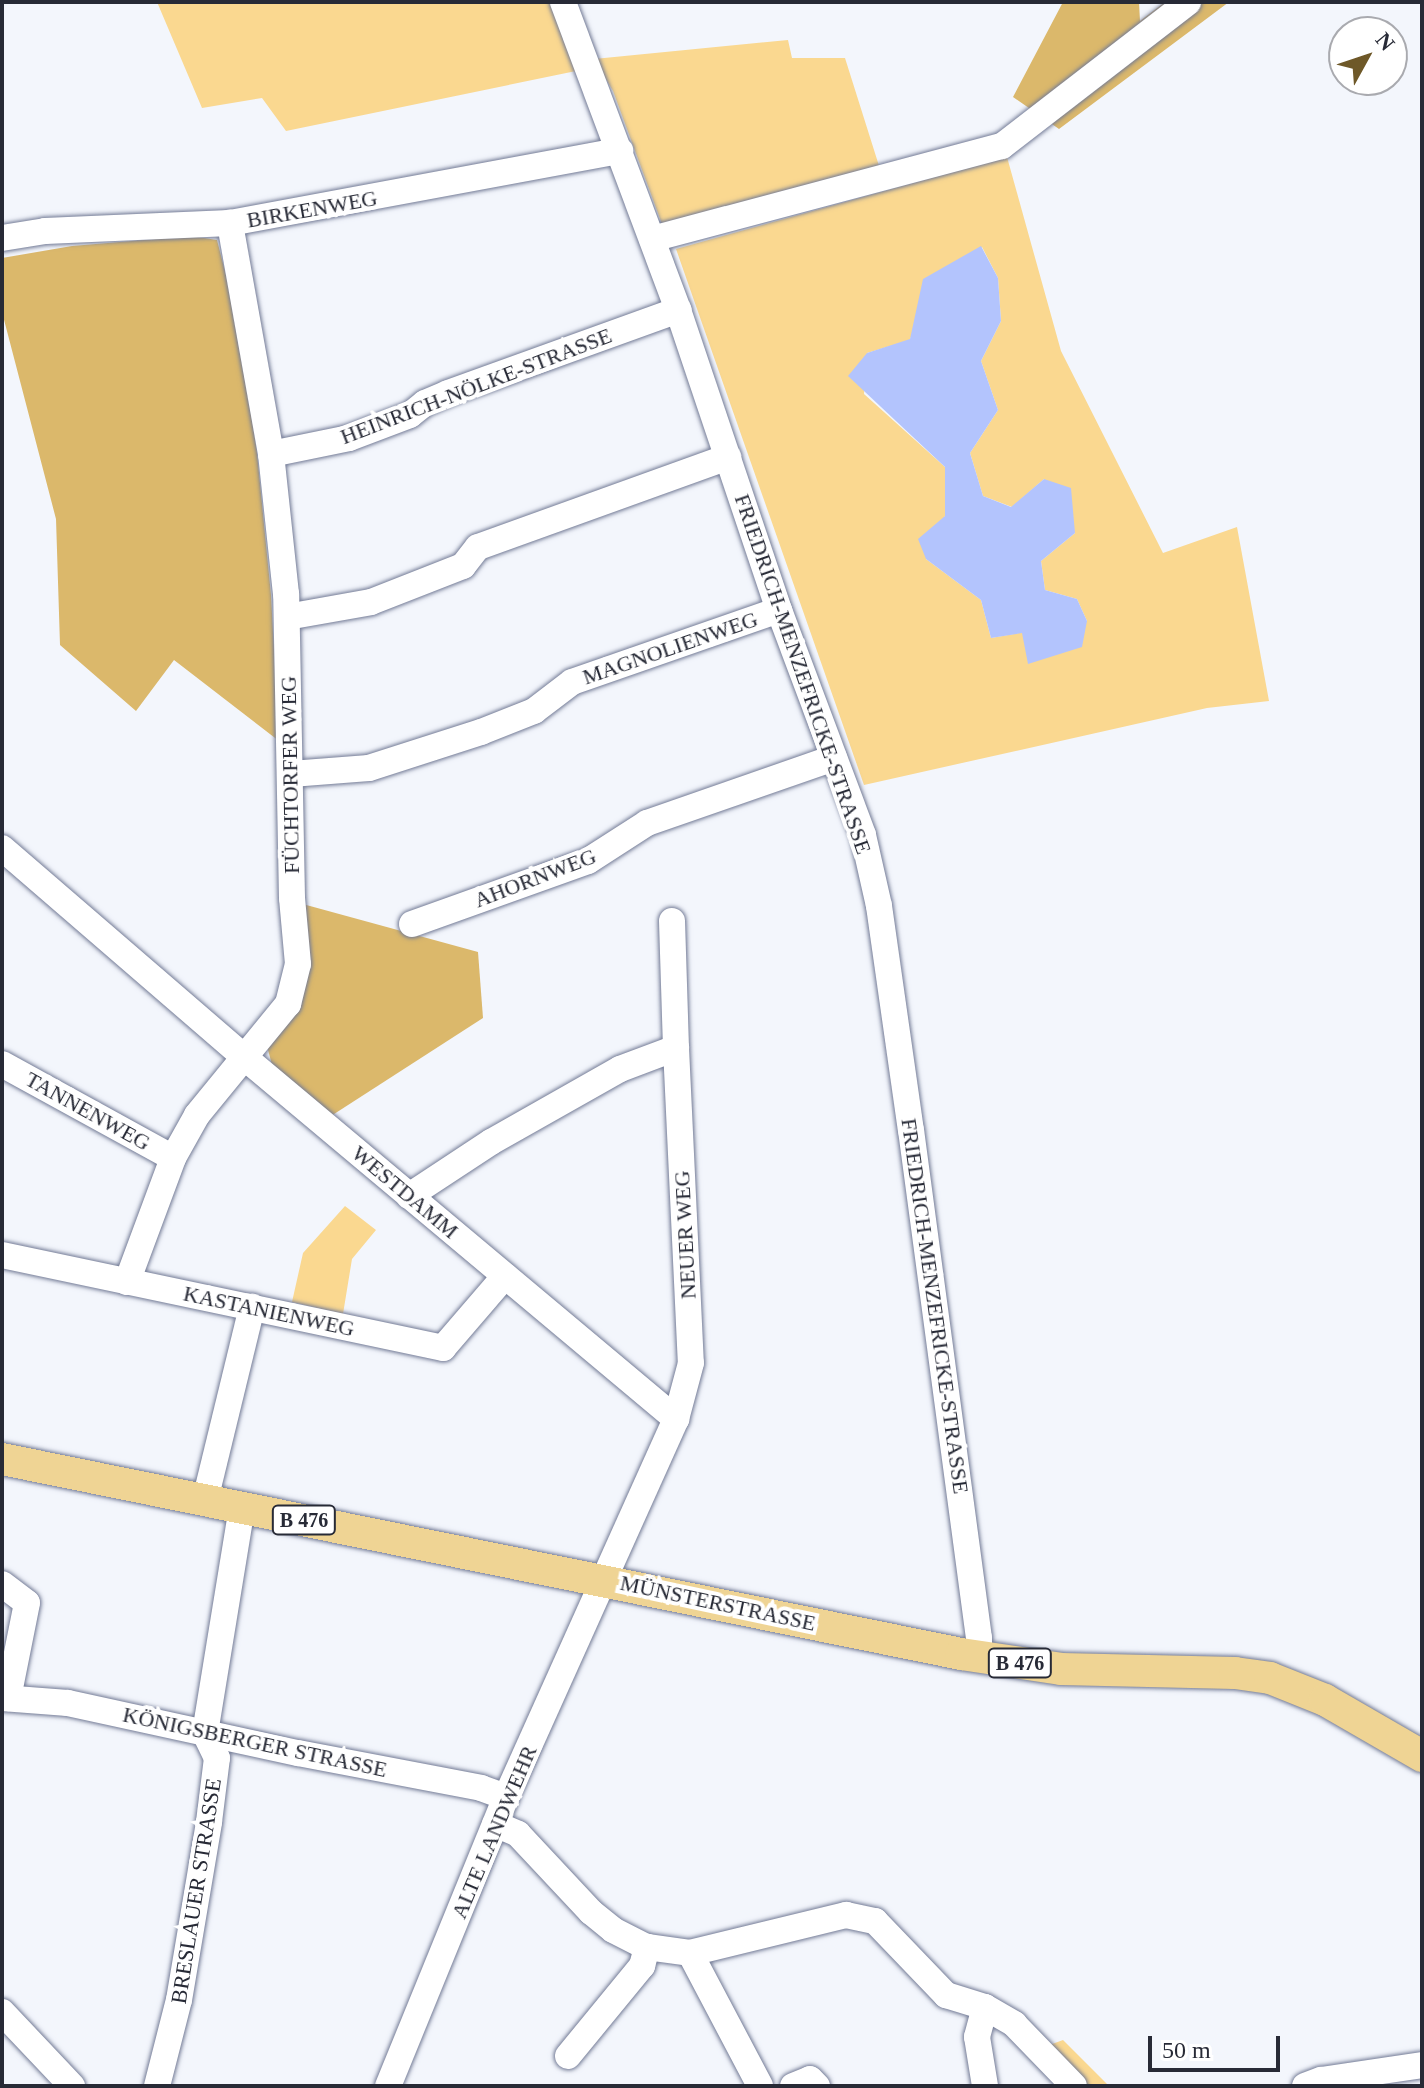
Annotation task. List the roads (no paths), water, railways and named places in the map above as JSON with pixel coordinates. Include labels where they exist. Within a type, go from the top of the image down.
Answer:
[{"type":"main road","name":"MÜNSTERSTRASSE","points":[[2,1459],[979,1657],[1061,1669],[1235,1673],[1270,1678],[1325,1700],[1422,1756]]},
{"type":"street","name":"FRIEDRICH-MENZEFRICKE-STRASSE","points":[[563,2],[678,310],[779,610],[863,835],[879,906],[968,1552],[979,1657]]},
{"type":"street","points":[[652,239],[1002,146],[1188,2]]},
{"type":"street","name":"BIRKENWEG","points":[[2,238],[45,231],[230,223],[620,151]]},
{"type":"street","name":"FÜCHTORFER WEG","points":[[127,1282],[173,1158],[197,1115],[288,1004],[298,964],[292,898],[287,617],[271,454],[230,223]]},
{"type":"street","name":"HEINRICH-NÖLKE-STRASSE","points":[[271,454],[349,438],[410,415],[437,398],[678,310]]},
{"type":"street","points":[[287,617],[371,602],[463,566],[478,547],[728,457]]},
{"type":"street","name":"MAGNOLIENWEG","points":[[291,774],[369,768],[481,732],[534,711],[572,682],[779,610]]},
{"type":"street","name":"AHORNWEG","points":[[412,924],[588,861],[647,823],[834,758]]},
{"type":"street","name":"WESTDAMM","points":[[2,848],[244,1057],[676,1419]]},
{"type":"street","name":"NEUER WEG","points":[[672,921],[691,1363],[676,1419]]},
{"type":"street","points":[[409,1196],[491,1142],[620,1069],[676,1048]]},
{"type":"street","name":"TANNENWEG","points":[[2,1064],[173,1158]]},
{"type":"street","name":"KASTANIENWEG","points":[[2,1255],[443,1348],[505,1276]]},
{"type":"street","points":[[205,1500],[252,1307]]},
{"type":"street","points":[[606,1580],[676,1419]]},
{"type":"street","name":"BRESLAUER STRASSE","points":[[157,2086],[179,2000],[209,1822],[217,1758],[205,1733],[242,1508]]},
{"type":"street","name":"ALTE LANDWEHR","points":[[388,2086],[506,1797],[606,1580]]},
{"type":"street","points":[[2,1584],[27,1603],[5,1698]]},
{"type":"street","name":"KÖNIGSBERGER STRASSE","points":[[5,1698],[68,1703],[481,1788],[506,1797]]},
{"type":"street","points":[[495,1824],[518,1834],[591,1912],[613,1930],[647,1947],[690,1953],[846,1915],[875,1921],[946,1995],[985,2007],[1014,2024],[1074,2086]]},
{"type":"street","points":[[568,2056],[642,1966],[647,1947]]},
{"type":"street","points":[[690,1953],[760,2086]]},
{"type":"street","points":[[985,2007],[977,2037],[985,2086]]},
{"type":"street","points":[[2,2012],[72,2086]]},
{"type":"street","points":[[1305,2086],[1321,2080],[1422,2065]]},
{"type":"street","points":[[793,2086],[810,2079],[817,2086]]},
{"type":"water","points":[[981,246],[998,278],[1001,321],[981,361],[998,410],[970,453],[983,496],[1011,507],[1044,479],[1071,488],[1075,533],[1041,561],[1045,590],[1077,599],[1087,621],[1082,647],[1028,664],[1022,633],[991,638],[981,600],[926,559],[918,539],[945,516],[945,467],[848,376],[867,353],[910,339],[923,279]]}]
